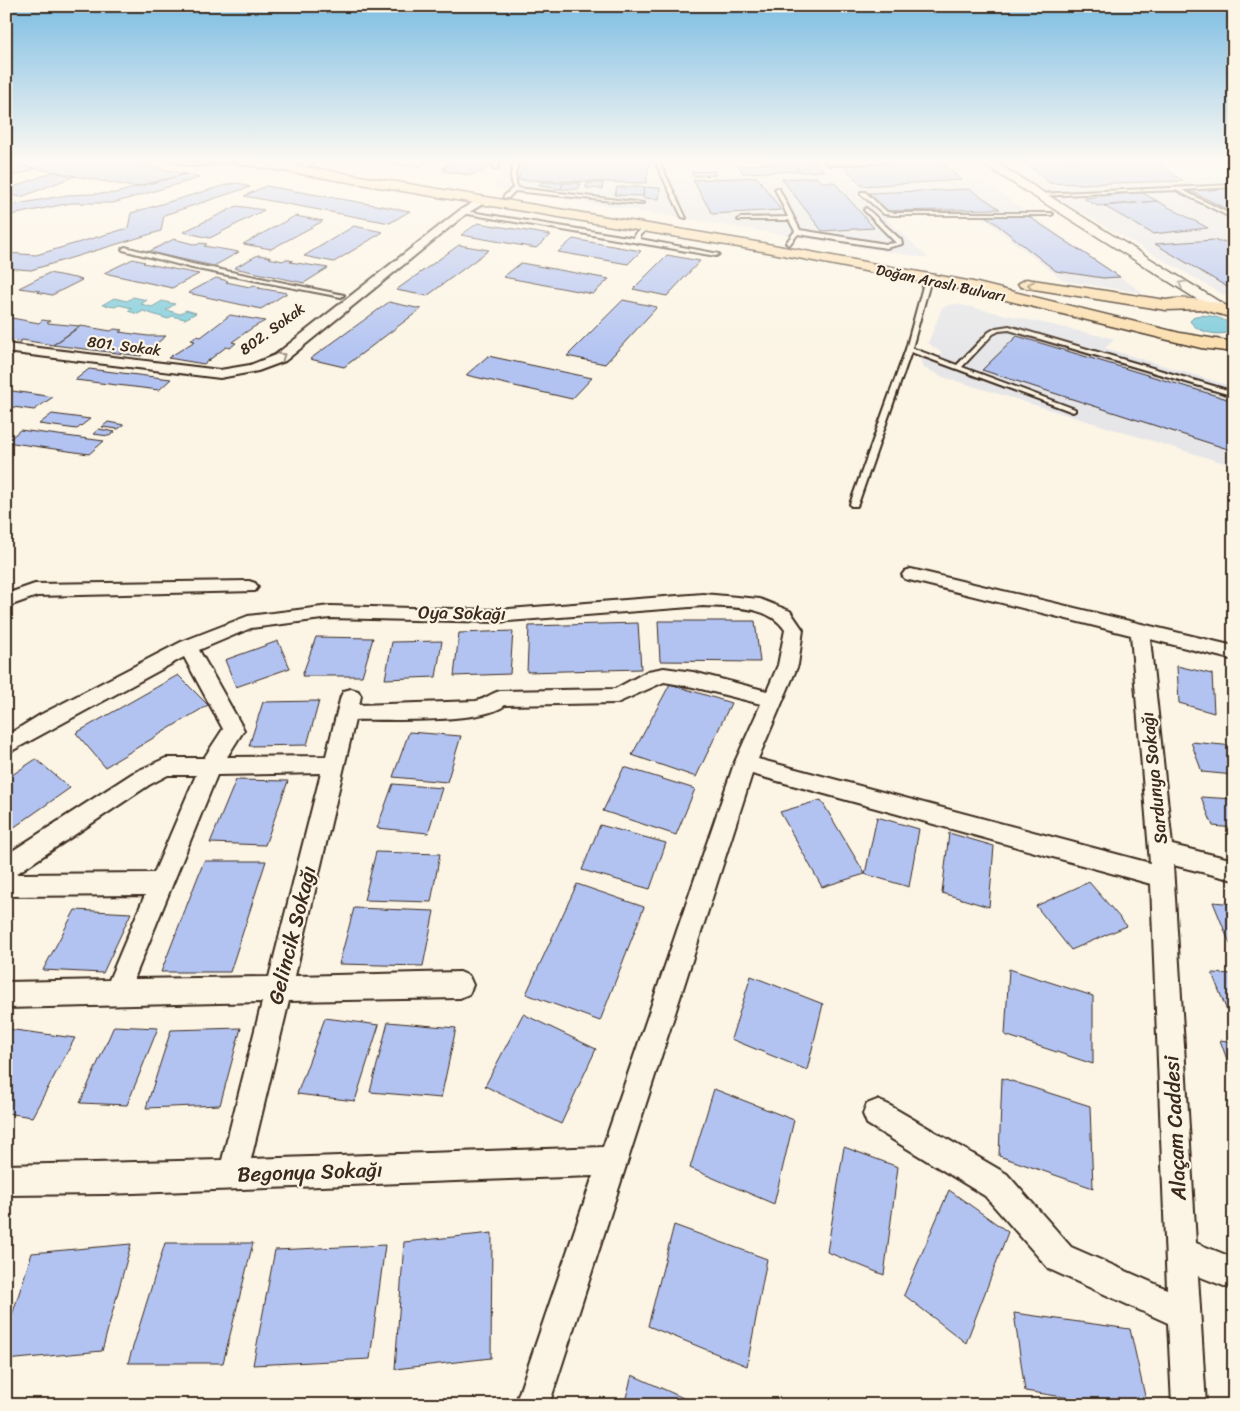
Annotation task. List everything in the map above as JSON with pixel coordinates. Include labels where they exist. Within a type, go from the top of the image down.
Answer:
[{"type":"main road","name":"Doğan Araslı Bulvarı","points":[[597,225],[641,234],[762,247],[997,292],[1124,326],[1201,343]]},
{"type":"main road","name":"Doğan Araslı Bulvarı","points":[[710,225],[793,238],[1052,289],[1231,312]]},
{"type":"main road","points":[[1067,225],[1160,284],[1169,304],[1160,318],[1164,325],[1175,333],[1201,343],[1233,347]]},
{"type":"main road","points":[[1086,225],[1231,312]]},
{"type":"main road","points":[[997,292],[1125,319],[1138,318],[1140,314],[1138,308],[1125,304],[1052,289]]},
{"type":"street","name":"802. Sokak","points":[[237,371],[256,362],[431,225]]},
{"type":"street","name":"802. Sokak","points":[[237,371],[253,368],[280,358],[448,225]]},
{"type":"street","name":"801. Sokak","points":[[6,348],[220,374],[237,371]]},
{"type":"street","points":[[911,576],[1140,629],[1234,653]]},
{"type":"street","points":[[6,601],[35,590],[250,587]]},
{"type":"street","name":"Oya Sokağı","points":[[6,746],[47,721],[188,647],[248,622],[330,612],[496,616],[703,600],[754,603],[784,615],[794,630],[788,665],[745,764],[532,1405]]},
{"type":"street","name":"Sardunya Sokağı","points":[[1140,629],[1161,864],[1234,870]]},
{"type":"street","points":[[116,993],[163,884],[210,766],[234,730],[188,647]]},
{"type":"street","name":"Gelincik Sokağı","points":[[233,1174],[349,704],[476,709],[491,706],[500,698],[617,696],[631,691],[656,676],[677,677],[773,700]]},
{"type":"street","points":[[6,868],[141,779],[166,766],[334,764]]},
{"type":"street","points":[[745,764],[1161,864]]},
{"type":"street","name":"Alaçam Caddesi","points":[[1161,864],[1190,1405]]},
{"type":"street","points":[[6,885],[163,884]]},
{"type":"street","points":[[6,995],[460,985]]},
{"type":"street","points":[[877,1114],[996,1185],[1060,1258],[1185,1314]]},
{"type":"street","name":"Begonya Sokağı","points":[[6,1180],[613,1161]]},
{"type":"street","points":[[1181,1253],[1234,1274]]},
{"type":"lane","points":[[567,225],[641,234],[716,254]]},
{"type":"lane","points":[[792,225],[793,238],[886,246],[899,244],[899,240],[885,225]]},
{"type":"lane","points":[[125,249],[192,266],[341,295]]},
{"type":"lane","points":[[854,504],[909,348],[928,279]]},
{"type":"lane","points":[[957,368],[994,331],[1009,328],[1234,394]]},
{"type":"lane","points":[[909,348],[957,368],[1073,410]]},
{"type":"shaded area","points":[[722,225],[893,225],[928,258]]},
{"type":"shaded area","points":[[992,225],[1046,225],[1143,293],[1064,281]]},
{"type":"shaded area","points":[[1103,225],[1234,225],[1234,299]]},
{"type":"shaded area","points":[[957,304],[1115,339],[1105,348],[1234,387],[1234,466],[943,377],[924,368],[919,358],[920,354],[937,357],[942,353],[928,343],[942,308]]},
{"type":"water","points":[[133,297],[147,300],[141,304],[152,307],[162,301],[175,304],[166,310],[180,314],[186,310],[196,313],[185,319],[172,316],[168,319],[143,311],[138,314],[128,311],[132,308],[119,305],[115,307],[102,305],[114,298],[127,301]]},
{"type":"water","points":[[1195,316],[1219,318],[1232,325],[1233,331],[1216,334],[1204,331],[1193,325],[1190,321]]},
{"type":"building","points":[[129,225],[162,225],[161,231],[31,270],[6,268],[6,253],[36,255],[128,228]]},
{"type":"building","points":[[198,225],[235,225],[210,238],[183,232]]},
{"type":"building","points":[[279,225],[316,225],[271,249],[243,244]]},
{"type":"building","points":[[475,225],[489,225],[551,235],[536,248],[461,235]]},
{"type":"building","points":[[817,225],[871,225],[874,228],[822,231]]},
{"type":"building","points":[[997,225],[1041,225],[1120,277],[1103,278],[1056,271]]},
{"type":"building","points":[[1137,225],[1202,225],[1208,228],[1153,234]]},
{"type":"building","points":[[354,226],[383,232],[334,262],[304,256]]},
{"type":"building","points":[[174,239],[197,245],[200,243],[207,244],[204,246],[239,252],[214,266],[148,252]]},
{"type":"building","points":[[573,239],[641,251],[628,264],[558,252]]},
{"type":"building","points":[[1214,240],[1219,242],[1234,241],[1234,291],[1155,244]]},
{"type":"building","points":[[459,245],[489,250],[427,296],[396,290]]},
{"type":"building","points":[[258,255],[328,268],[304,283],[234,268]]},
{"type":"building","points":[[667,255],[700,261],[667,296],[633,289]]},
{"type":"building","points":[[133,259],[145,262],[143,263],[199,274],[172,288],[104,273]]},
{"type":"building","points":[[521,263],[609,279],[593,294],[503,277]]},
{"type":"building","points":[[49,273],[82,280],[52,295],[19,288]]},
{"type":"building","points":[[216,278],[228,281],[226,282],[250,287],[253,285],[260,287],[258,288],[287,293],[261,309],[188,293]]},
{"type":"building","points":[[623,300],[657,307],[605,364],[567,356]]},
{"type":"building","points":[[389,302],[421,309],[344,367],[310,359]]},
{"type":"building","points":[[230,315],[265,321],[232,342],[236,343],[230,348],[226,347],[204,364],[168,358],[195,341],[191,340],[197,336],[201,337]]},
{"type":"building","points":[[6,317],[39,323],[42,320],[50,321],[47,323],[80,326],[53,345],[22,340],[19,342],[6,338]]},
{"type":"building","points":[[81,326],[111,331],[114,329],[123,330],[119,332],[148,336],[166,336],[141,356],[53,345]]},
{"type":"building","points":[[1017,336],[1234,401],[1234,451],[982,370]]},
{"type":"building","points":[[488,356],[592,378],[572,399],[466,375]]},
{"type":"building","points":[[89,369],[171,379],[159,390],[75,380]]},
{"type":"building","points":[[6,390],[53,397],[34,410],[6,406]]},
{"type":"building","points":[[52,414],[90,419],[77,429],[39,424]]},
{"type":"building","points":[[108,422],[124,425],[118,429],[102,427]]},
{"type":"building","points":[[99,429],[115,432],[109,436],[93,434]]},
{"type":"building","points":[[20,430],[104,441],[89,454],[6,442]]},
{"type":"building","points":[[658,621],[755,621],[760,662],[660,661]]},
{"type":"building","points":[[638,623],[641,669],[527,672],[529,626]]},
{"type":"building","points":[[513,631],[510,674],[454,676],[459,633]]},
{"type":"building","points":[[316,637],[373,638],[362,676],[302,676]]},
{"type":"building","points":[[278,641],[290,668],[236,687],[225,660]]},
{"type":"building","points":[[442,641],[436,677],[385,679],[392,642]]},
{"type":"building","points":[[1177,666],[1212,674],[1214,713],[1179,703]]},
{"type":"building","points":[[178,675],[208,705],[105,767],[76,733]]},
{"type":"building","points":[[670,684],[731,703],[696,777],[632,755]]},
{"type":"building","points":[[319,701],[307,745],[249,746],[263,702]]},
{"type":"building","points":[[409,732],[461,736],[447,782],[393,777]]},
{"type":"building","points":[[1191,742],[1234,746],[1234,775],[1202,772]]},
{"type":"building","points":[[36,759],[70,788],[6,833],[6,779]]},
{"type":"building","points":[[624,767],[695,789],[676,835],[603,811]]},
{"type":"building","points":[[236,780],[288,781],[265,845],[210,843]]},
{"type":"building","points":[[393,784],[442,788],[428,833],[377,828]]},
{"type":"building","points":[[1201,797],[1234,799],[1234,828],[1213,826]]},
{"type":"building","points":[[821,800],[865,874],[822,887],[780,812]]},
{"type":"building","points":[[877,817],[919,829],[909,887],[865,874]]},
{"type":"building","points":[[600,825],[666,843],[650,889],[582,870]]},
{"type":"building","points":[[949,833],[994,846],[989,907],[942,893]]},
{"type":"building","points":[[376,852],[440,854],[431,902],[364,900]]},
{"type":"building","points":[[204,861],[266,861],[230,972],[161,972]]},
{"type":"building","points":[[1089,882],[1127,926],[1071,950],[1036,906]]},
{"type":"building","points":[[577,884],[644,907],[600,1021],[526,994]]},
{"type":"building","points":[[1213,902],[1234,904],[1234,944],[1230,944]]},
{"type":"building","points":[[354,908],[434,911],[423,966],[339,964]]},
{"type":"building","points":[[75,910],[131,913],[103,973],[43,970]]},
{"type":"building","points":[[1009,969],[1093,996],[1093,1064],[1005,1035]]},
{"type":"building","points":[[1212,973],[1234,974],[1234,1021],[1231,1021]]},
{"type":"building","points":[[751,976],[823,1004],[807,1070],[731,1039]]},
{"type":"building","points":[[523,1014],[596,1049],[561,1124],[485,1086]]},
{"type":"building","points":[[325,1018],[379,1025],[355,1101],[297,1094]]},
{"type":"building","points":[[388,1022],[456,1028],[441,1098],[370,1092]]},
{"type":"building","points":[[114,1026],[158,1028],[127,1105],[80,1103]]},
{"type":"building","points":[[241,1028],[220,1105],[146,1108],[171,1030]]},
{"type":"building","points":[[7,1029],[75,1038],[32,1117],[6,1113]]},
{"type":"building","points":[[1220,1040],[1234,1042],[1234,1079]]},
{"type":"building","points":[[1002,1078],[1090,1106],[1093,1188],[999,1156]]},
{"type":"building","points":[[714,1089],[794,1120],[774,1204],[690,1168]]},
{"type":"building","points":[[844,1147],[898,1167],[884,1275],[827,1252]]},
{"type":"building","points":[[949,1190],[1008,1232],[966,1343],[904,1295]]},
{"type":"building","points":[[674,1225],[767,1259],[747,1366],[648,1326]]},
{"type":"building","points":[[492,1233],[491,1358],[395,1369],[404,1242]]},
{"type":"building","points":[[165,1243],[253,1243],[223,1363],[128,1363]]},
{"type":"building","points":[[131,1244],[102,1351],[6,1360],[6,1334],[32,1253]]},
{"type":"building","points":[[385,1245],[370,1359],[253,1365],[275,1250]]},
{"type":"building","points":[[1014,1313],[1130,1329],[1147,1405],[1115,1405],[1025,1391]]},
{"type":"building","points":[[632,1375],[699,1405],[624,1405]]}]
